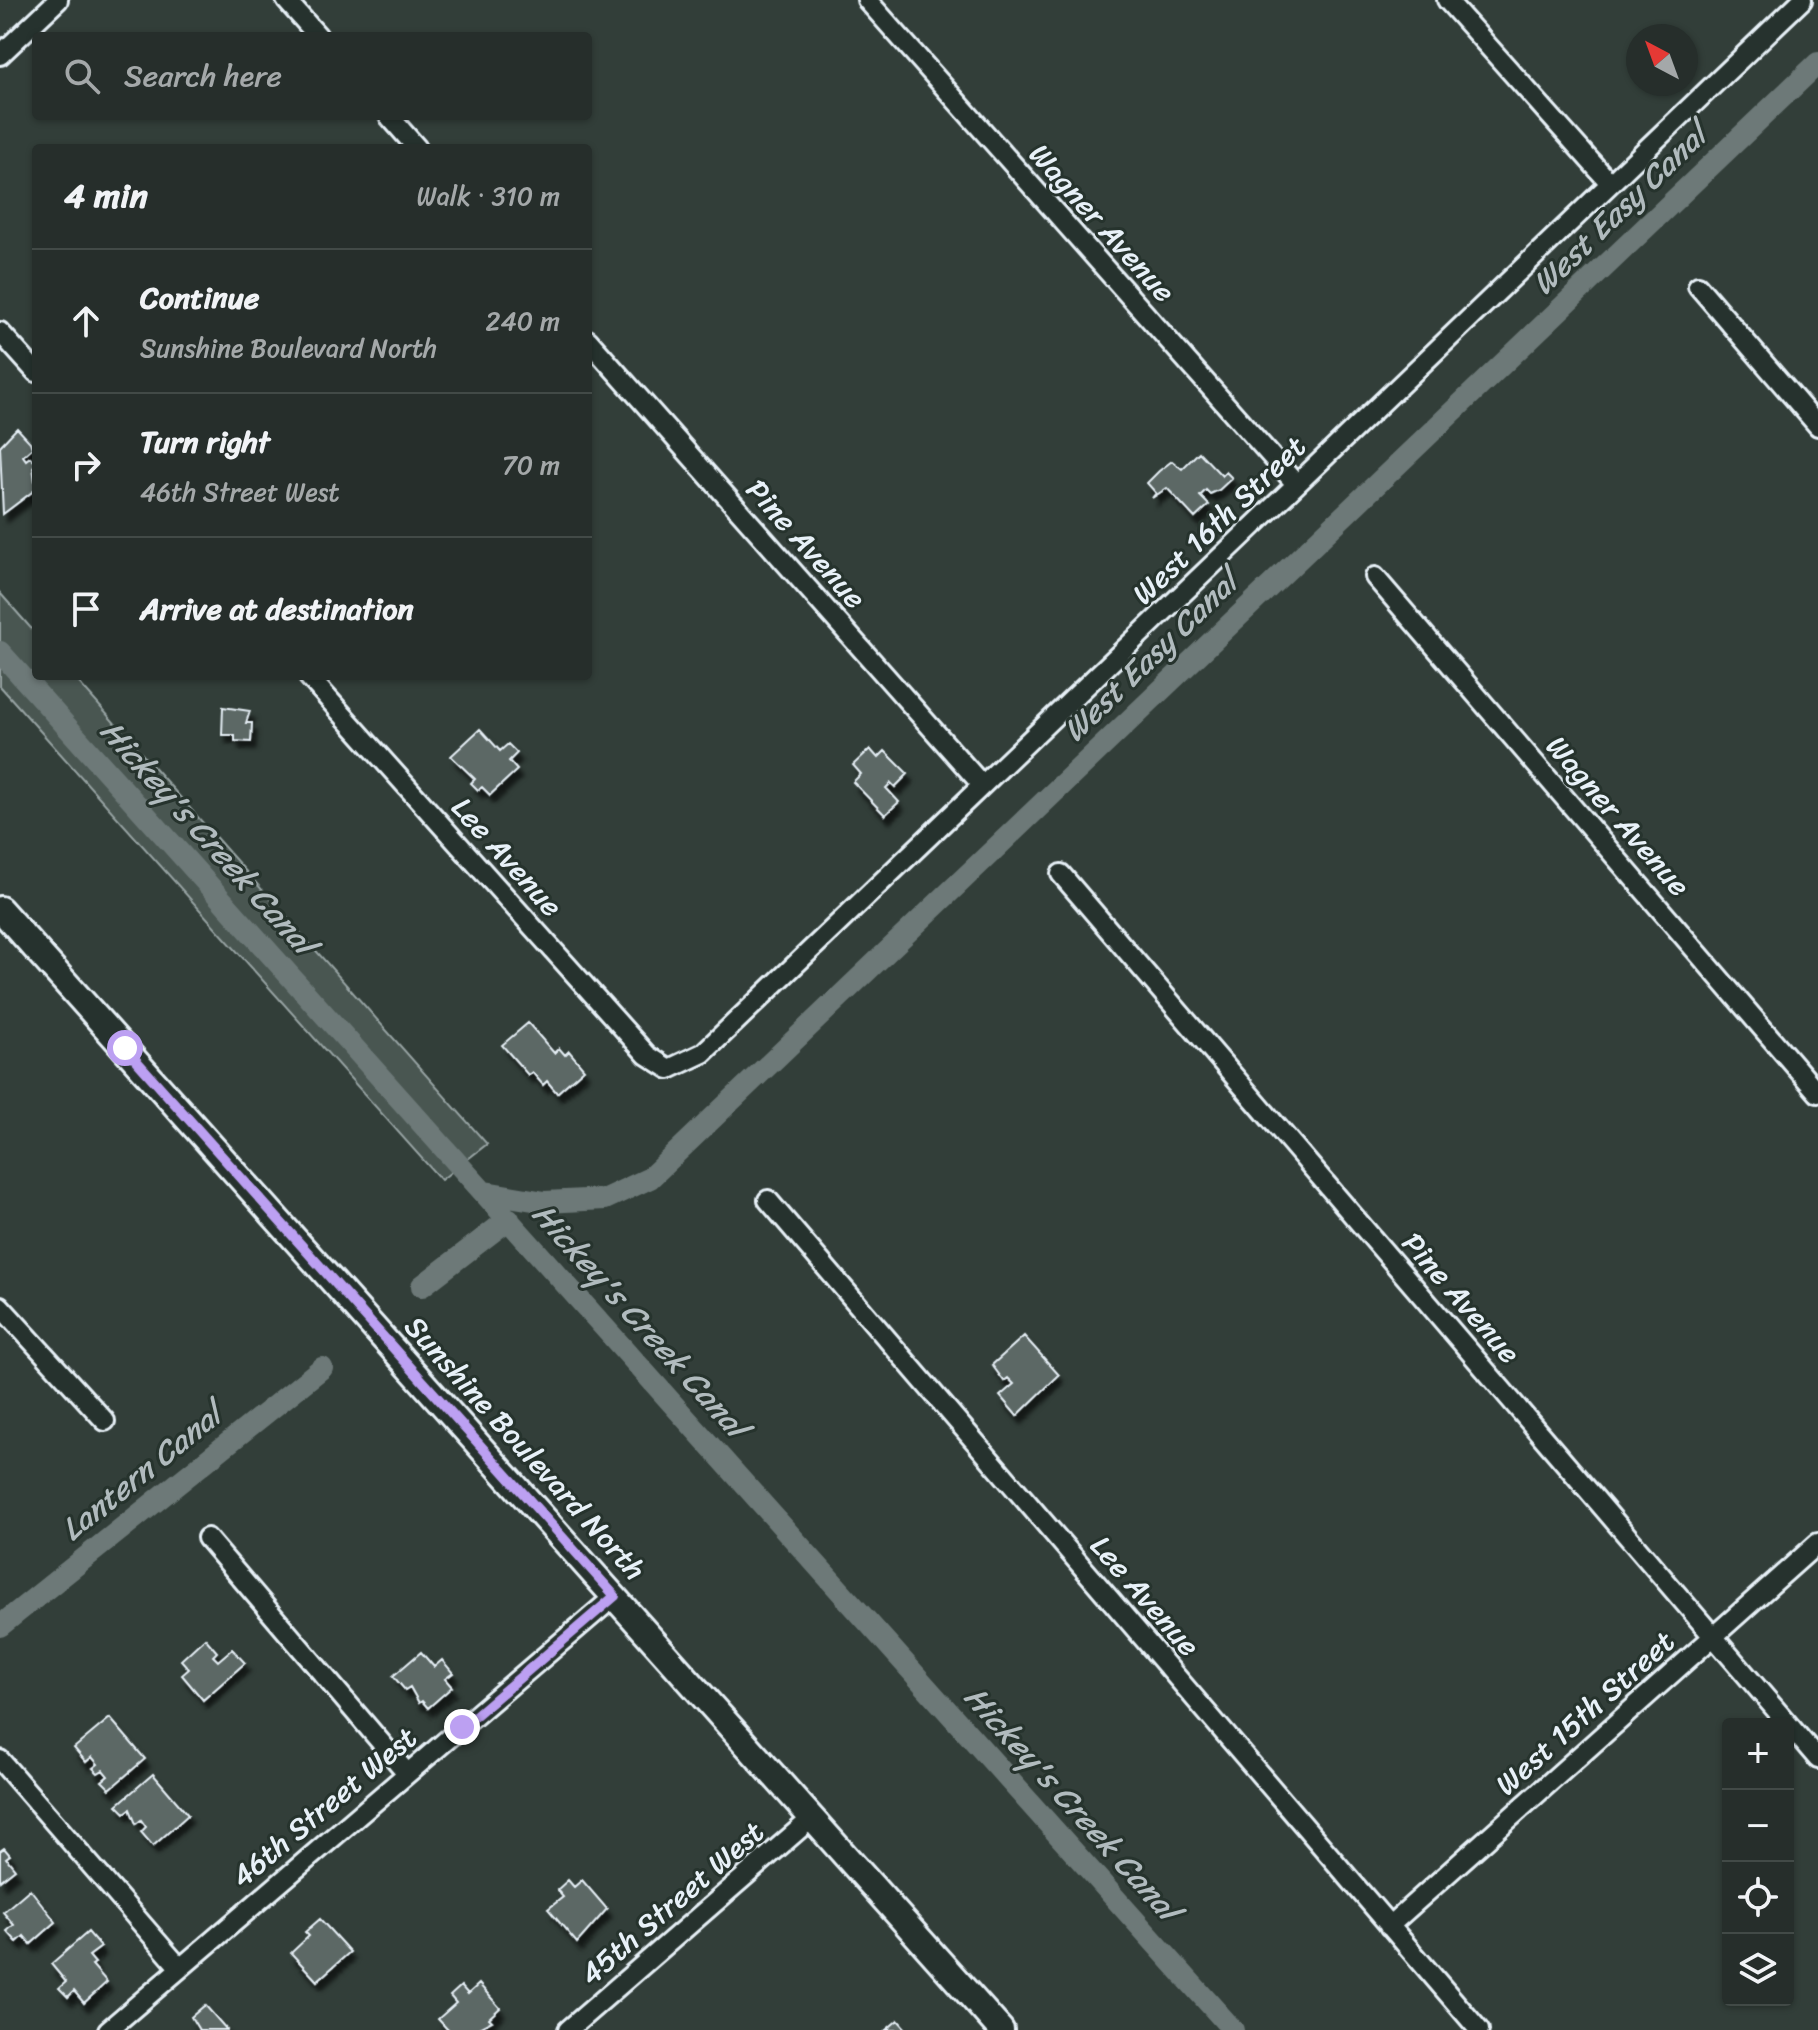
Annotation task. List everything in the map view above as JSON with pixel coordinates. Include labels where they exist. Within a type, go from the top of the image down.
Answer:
[{"type":"street","points":[[0,55],[58,0]]},
{"type":"street","points":[[286,0],[314,32]]},
{"type":"street","name":"Wagner Avenue","points":[[867,0],[1296,484]]},
{"type":"street","points":[[1447,0],[1610,183]]},
{"type":"street","name":"West 16th Street","points":[[669,1069],[703,1053],[1802,0]]},
{"type":"street","points":[[392,120],[414,144]]},
{"type":"street","points":[[1698,286],[1818,426]]},
{"type":"street","points":[[0,332],[32,368]]},
{"type":"street","name":"Pine Avenue","points":[[592,345],[982,785]]},
{"type":"street","name":"Wagner Avenue","points":[[1375,577],[1818,1093]]},
{"type":"street","name":"Lee Avenue","points":[[312,680],[647,1055],[669,1069]]},
{"type":"street","name":"Pine Avenue","points":[[1061,874],[1818,1759]]},
{"type":"street","name":"Sunshine Boulevard North","points":[[0,909],[1001,2030]]},
{"type":"street","name":"Lee Avenue","points":[[768,1200],[1479,2030]]},
{"type":"street","points":[[0,1306],[105,1421]]},
{"type":"street","points":[[207,1538],[407,1773]]},
{"type":"street","name":"West 15th Street","points":[[1389,1926],[1818,1543]]},
{"type":"street","name":"46th Street West","points":[[111,2029],[615,1596]]},
{"type":"street","points":[[0,1760],[180,1968]]},
{"type":"street","name":"45th Street West","points":[[568,2030],[812,1818]]},
{"type":"shaded area","points":[[0,593],[32,629],[32,680],[77,680],[487,1144],[441,1180],[0,686]]},
{"type":"building","points":[[17,428],[32,448],[23,456],[26,460],[32,459],[32,492],[3,514],[0,446]]},
{"type":"building","points":[[1199,452],[1222,476],[1226,472],[1232,478],[1219,490],[1210,494],[1206,490],[1200,496],[1209,505],[1195,518],[1167,488],[1152,498],[1156,493],[1147,483],[1172,461],[1182,469]]},
{"type":"building","points":[[223,707],[250,711],[246,723],[252,723],[251,742],[235,741],[235,735],[222,735]]},
{"type":"building","points":[[480,729],[500,751],[508,744],[517,753],[509,761],[517,770],[490,795],[482,787],[478,790],[471,783],[475,779],[451,756]]},
{"type":"building","points":[[870,749],[878,758],[885,751],[908,774],[895,787],[891,783],[886,788],[899,802],[885,815],[853,782],[861,774],[853,765]]},
{"type":"building","points":[[528,1023],[554,1053],[559,1048],[565,1055],[569,1051],[584,1069],[557,1093],[547,1081],[543,1085],[532,1072],[528,1075],[502,1045]]},
{"type":"building","points":[[1024,1336],[1059,1375],[1017,1416],[1000,1396],[1014,1384],[1008,1378],[1004,1381],[992,1365]]},
{"type":"building","points":[[205,1638],[217,1652],[213,1656],[218,1661],[232,1649],[245,1663],[203,1700],[182,1675],[189,1669],[181,1660]]},
{"type":"building","points":[[421,1652],[434,1667],[442,1660],[453,1673],[445,1679],[452,1687],[428,1708],[422,1701],[419,1703],[410,1687],[405,1690],[393,1676]]},
{"type":"building","points":[[110,1718],[145,1759],[110,1789],[102,1781],[108,1776],[103,1770],[98,1773],[93,1768],[98,1764],[92,1757],[86,1762],[74,1748]]},
{"type":"building","points":[[153,1774],[188,1815],[153,1846],[141,1832],[146,1827],[141,1820],[136,1824],[130,1809],[125,1813],[117,1805]]},
{"type":"building","points":[[4,1848],[10,1855],[6,1858],[15,1869],[0,1881],[0,1851]]},
{"type":"building","points":[[568,1880],[574,1887],[582,1880],[607,1909],[577,1943],[548,1909],[563,1897],[557,1890]]},
{"type":"building","points":[[30,1889],[56,1922],[31,1944],[24,1936],[17,1942],[7,1931],[14,1925],[3,1912]]},
{"type":"building","points":[[320,1919],[350,1952],[317,1981],[291,1953],[309,1936],[305,1932]]},
{"type":"building","points":[[88,1932],[101,1947],[89,1956],[95,1963],[92,1965],[107,1982],[84,2003],[74,1991],[68,1997],[59,1988],[66,1982],[51,1964]]},
{"type":"building","points":[[479,1984],[500,2008],[489,2018],[492,2021],[475,2030],[448,2030],[438,2019],[456,2003],[450,1996],[461,1986],[468,1994]]},
{"type":"building","points":[[205,2005],[227,2030],[199,2030],[191,2017]]},
{"type":"building","points":[[898,2020],[907,2030],[886,2030]]},
{"type":"waterway","name":"West Easy Canal","points":[[485,1192],[545,1202],[605,1199],[650,1178],[1818,63]]},
{"type":"waterway","name":"Hickey's Creek Canal","points":[[0,652],[1233,2030]]},
{"type":"waterway","name":"Lantern Canal","points":[[422,1286],[509,1219]]},
{"type":"waterway","name":"Lantern Canal","points":[[0,1626],[322,1368]]},
{"type":"route","points":[[125,1048],[615,1596],[462,1727]]}]
